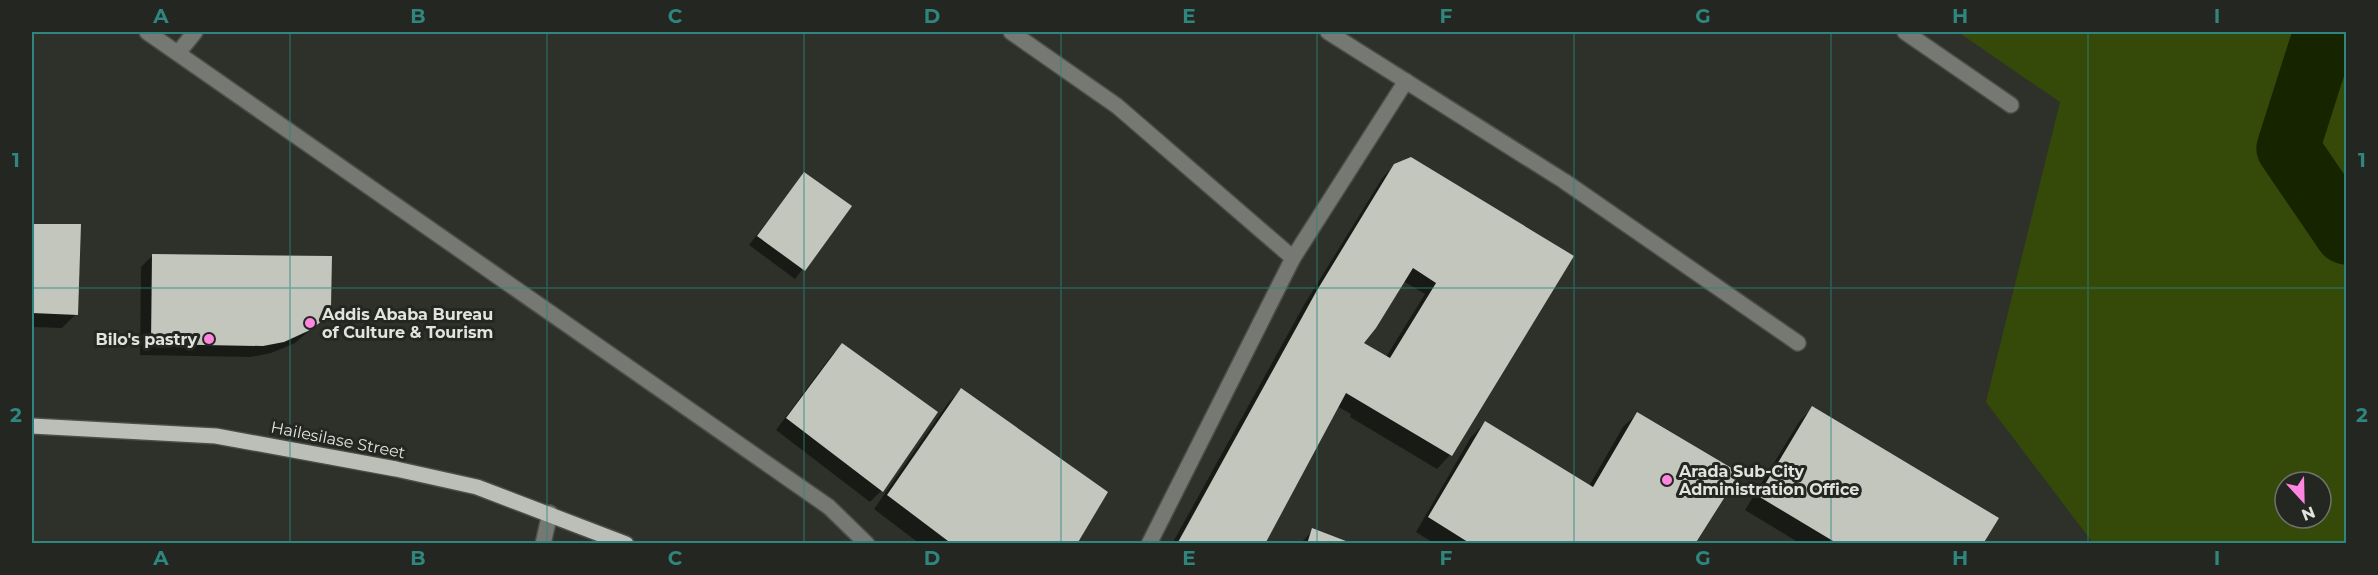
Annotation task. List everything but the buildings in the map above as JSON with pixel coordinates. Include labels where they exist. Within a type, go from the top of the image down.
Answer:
[{"type":"main road","name":"Hailesilase Street","points":[[32,426],[216,436],[396,470],[477,487],[626,543]]},
{"type":"street","points":[[147,32],[829,507],[867,543]]},
{"type":"street","points":[[178,53],[195,32]]},
{"type":"street","points":[[1011,32],[1117,106],[1293,258]]},
{"type":"street","points":[[1328,32],[1564,181],[1798,344]]},
{"type":"street","points":[[1905,32],[2011,105]]},
{"type":"street","points":[[1149,543],[1293,258],[1406,81]]},
{"type":"street","points":[[543,543],[550,513]]},
{"type":"green space","points":[[1958,32],[2346,32],[2346,543],[2093,543],[1986,402],[2060,102]]},
{"type":"waterway","points":[[2325,32],[2288,148],[2346,233]]},
{"type":"place","name":"Addis Ababa Bureau of Culture & Tourism","points":[[310,323]]},
{"type":"place","name":"Bilo's pastry","points":[[209,339]]},
{"type":"place","name":"Arada Sub-City Administration Office","points":[[1667,480]]}]
